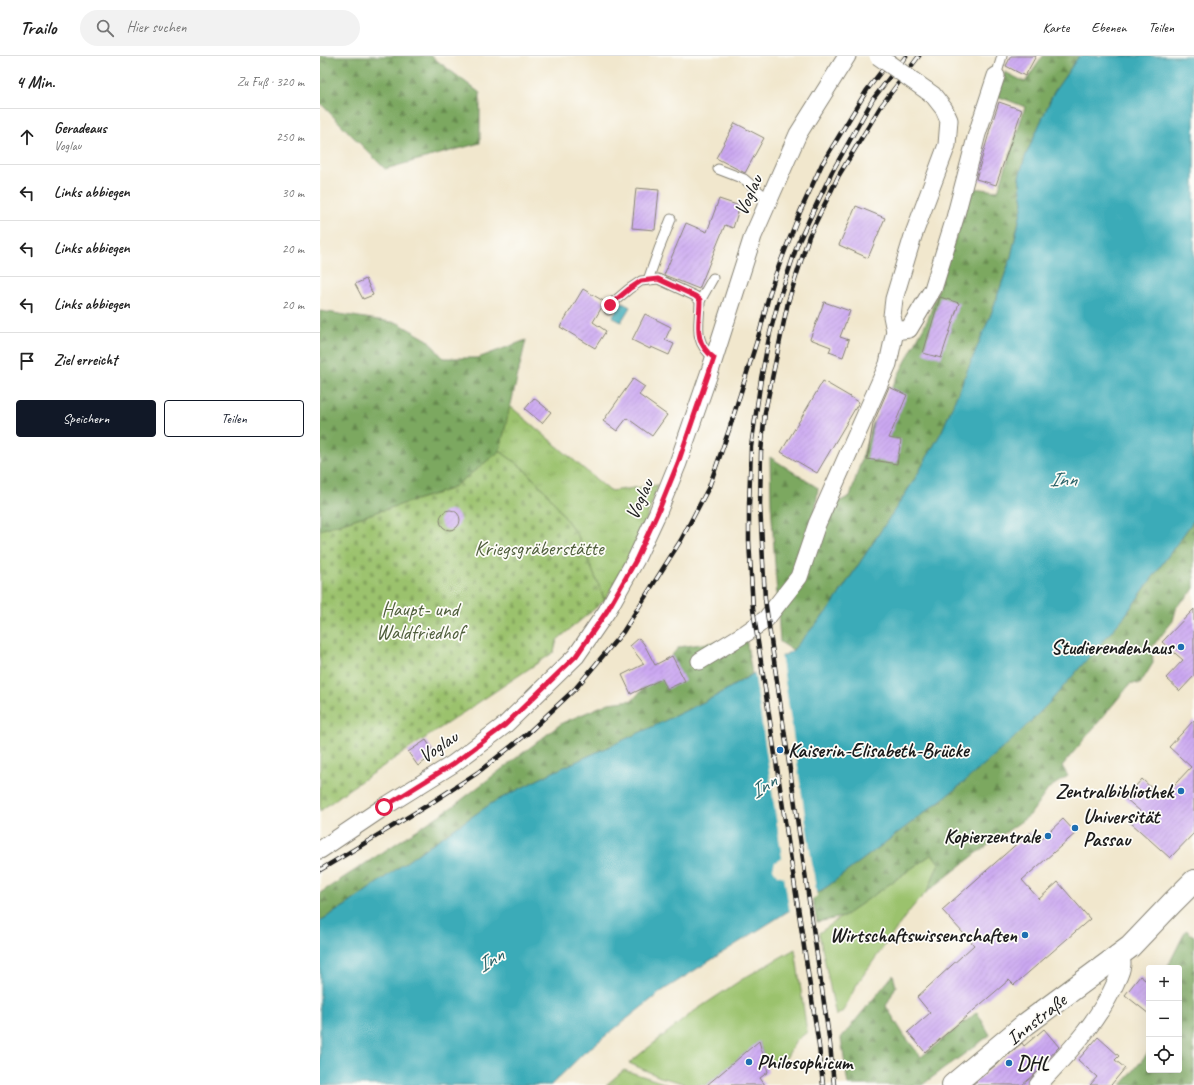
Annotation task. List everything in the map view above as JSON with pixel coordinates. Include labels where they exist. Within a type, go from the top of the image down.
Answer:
[{"type":"street","name":"Voglau","points":[[320,850],[384,807],[453,764],[505,725],[576,656],[607,611],[636,560],[678,463],[714,358],[753,236],[798,134],[847,56]]},
{"type":"street","points":[[700,660],[746,634],[766,619],[799,577],[817,524],[888,364],[895,331],[892,316],[894,299],[913,236],[947,145],[949,120],[944,109],[933,95],[878,56]]},
{"type":"street","points":[[895,331],[909,329],[933,289],[955,218],[977,134],[996,76]]},
{"type":"street","name":"Innstraße","points":[[953,1085],[1026,1024],[1130,948],[1194,880]]},
{"type":"street","name":"Innstraße","points":[[1038,1085],[1085,1033],[1112,992],[1120,974],[1122,964],[1120,955]]},
{"type":"lane","points":[[996,76],[1002,56]]},
{"type":"lane","points":[[718,169],[744,180],[769,200]]},
{"type":"lane","points":[[648,280],[671,219]]},
{"type":"lane","points":[[713,278],[700,300],[698,325],[701,343],[707,353],[714,358]]},
{"type":"lane","points":[[609,310],[610,305],[629,289],[641,281],[648,280],[658,279],[695,296],[700,300]]},
{"type":"green space","points":[[320,56],[431,56],[480,93],[480,143],[385,169],[320,103]]},
{"type":"green space","points":[[1043,56],[1079,56],[1054,92],[1025,157],[1019,177],[1023,203],[1011,257],[991,314],[942,431],[913,482],[830,608],[793,650],[780,642],[771,503],[770,457],[818,488],[815,514],[850,496],[873,423],[928,319],[972,188],[998,191],[1025,107],[997,96],[1005,72],[1025,82]]},
{"type":"green space","points":[[320,311],[398,323],[428,340],[443,358],[478,358],[526,340],[500,451],[451,489],[320,530]]},
{"type":"green space","points":[[510,406],[610,491],[658,485],[642,532],[605,600],[578,536],[548,494],[523,468],[500,451]]},
{"type":"green space","name":"Haupt- und Waldfriedhof","points":[[500,451],[523,468],[548,494],[578,536],[605,600],[557,640],[554,652],[349,789],[320,811],[320,530],[451,489]]},
{"type":"green space","points":[[1194,520],[1194,588],[1191,593],[1177,606],[1173,621],[1152,647],[1153,663],[1140,684],[1131,683],[1062,766],[1068,776],[1049,788],[1030,815],[977,853],[927,892],[939,863],[932,854],[843,917],[817,922],[812,897],[962,784],[1124,617]]},
{"type":"green space","points":[[746,638],[752,674],[716,696],[551,773],[492,803],[348,904],[320,921],[320,893],[452,807],[562,723],[609,703],[633,700],[679,647]]},
{"type":"green space","points":[[932,854],[939,863],[927,892],[907,914],[857,984],[843,1011],[836,1016],[819,933]]},
{"type":"green space","points":[[1186,930],[1194,936],[1194,1085],[1121,1085],[1146,1055],[1146,1073],[1182,1073],[1182,965],[1168,965]]},
{"type":"green space","points":[[795,949],[807,1032],[796,1041],[786,1058],[766,1065],[759,1042],[707,1085],[684,1085],[683,1083],[660,1077],[629,1063],[693,1012],[744,978]]},
{"type":"green space","points":[[893,975],[896,986],[886,1006],[904,1035],[921,1057],[977,1012],[990,1035],[922,1085],[848,1085],[841,1038]]},
{"type":"green space","points":[[624,1070],[664,1083],[667,1085],[606,1085]]},
{"type":"water","name":"Inn","points":[[1079,56],[1194,56],[1194,520],[1124,617],[1049,703],[1012,740],[962,784],[828,886],[662,991],[584,1053],[551,1085],[320,1085],[320,921],[348,904],[492,803],[551,773],[716,696],[793,650],[830,608],[913,482],[942,431],[991,314],[1011,257],[1023,203],[1019,177],[1025,157],[1054,92]]},
{"type":"water","points":[[621,302],[630,307],[621,322],[612,317]]},
{"type":"pier","points":[[781,654],[817,896],[790,913],[784,877],[777,875],[773,869],[775,862],[782,858],[754,670]]},
{"type":"building","points":[[1011,56],[1036,56],[1025,76],[1006,66]]},
{"type":"building","points":[[999,102],[1022,110],[996,185],[976,179]]},
{"type":"building","points":[[735,123],[764,138],[745,173],[716,158]]},
{"type":"building","points":[[636,188],[659,190],[655,230],[632,228]]},
{"type":"building","points":[[719,199],[740,206],[733,228],[725,225],[699,289],[664,275],[686,223],[707,232]]},
{"type":"building","points":[[856,206],[885,218],[868,258],[839,245]]},
{"type":"building","points":[[366,279],[373,295],[363,299],[355,284]]},
{"type":"building","points":[[583,289],[605,302],[593,322],[606,331],[595,348],[560,327]]},
{"type":"building","points":[[940,297],[959,303],[941,358],[923,353]]},
{"type":"building","points":[[824,302],[850,311],[840,337],[849,340],[843,357],[829,352],[831,347],[810,339]]},
{"type":"building","points":[[645,314],[671,327],[665,340],[674,344],[669,355],[651,347],[650,349],[632,340]]},
{"type":"building","points":[[633,379],[645,387],[639,395],[667,415],[652,436],[627,418],[617,431],[603,421]]},
{"type":"building","points":[[823,381],[859,402],[817,473],[781,452]]},
{"type":"building","points":[[889,387],[907,395],[889,438],[901,440],[897,464],[867,459],[873,424]]},
{"type":"building","points":[[534,398],[551,412],[542,423],[525,409]]},
{"type":"building","points":[[450,510],[457,513],[460,520],[457,527],[450,530],[443,527],[440,520],[443,513]]},
{"type":"building","name":"Studierendenhaus","points":[[1194,609],[1194,676],[1180,691],[1166,678],[1183,660],[1162,642]]},
{"type":"building","points":[[639,638],[644,644],[655,665],[672,656],[685,681],[667,689],[662,679],[631,694],[622,675],[644,664],[630,646]]},
{"type":"building","name":"Zentralbibliothek","points":[[1194,720],[1194,833],[1170,858],[1130,822],[1140,811],[1125,798],[1142,779],[1162,798],[1191,767],[1169,747]]},
{"type":"building","points":[[426,740],[435,754],[418,766],[408,752]]},
{"type":"building","name":"Wirtschaftswissenschaften","points":[[1063,819],[1076,833],[1022,880],[1039,899],[1058,882],[1090,919],[1014,985],[1009,980],[925,1052],[908,1032],[930,1013],[917,997],[974,945],[942,910],[1030,832],[1038,842]]},
{"type":"building","points":[[1140,976],[1146,981],[1146,1012],[1125,995]]},
{"type":"building","points":[[1044,1029],[1059,1047],[1034,1075],[1022,1085],[972,1085],[1022,1043],[1024,1046]]},
{"type":"building","points":[[1098,1037],[1119,1056],[1115,1060],[1125,1068],[1111,1085],[1090,1085],[1097,1077],[1078,1060]]},
{"type":"building","name":"Philosophicum","points":[[759,1041],[768,1072],[760,1078],[765,1085],[707,1085]]},
{"type":"railway","points":[[320,870],[428,805],[477,773],[527,734],[575,689],[623,632],[681,540],[709,487],[729,430],[760,331],[775,276],[800,212],[822,164],[867,90],[893,56]]},
{"type":"railway","points":[[823,1085],[819,1046],[753,609],[749,540],[751,447],[761,379],[770,333],[779,299],[798,243],[832,172],[873,99],[906,56]]},
{"type":"railway","points":[[834,1085],[830,1044],[765,599],[760,505],[761,452],[765,412],[788,302],[809,236],[839,175],[881,106],[919,56]]},
{"type":"place","name":"Studierendenhaus","points":[[1181,647]]},
{"type":"place","name":"Kaiserin-Elisabeth-Brücke","points":[[780,750]]},
{"type":"place","name":"Zentralbibliothek","points":[[1181,791]]},
{"type":"place","name":"Universität Passau","points":[[1075,828]]},
{"type":"place","name":"Kopierzentrale","points":[[1048,836]]},
{"type":"place","name":"Wirtschaftswissenschaften","points":[[1025,935]]},
{"type":"place","name":"Philosophicum","points":[[749,1062]]},
{"type":"place","name":"DHL","points":[[1009,1063]]},
{"type":"route","points":[[384,807],[453,764],[505,725],[576,656],[607,611],[636,560],[658,512],[678,463],[714,358],[707,353],[701,343],[698,325],[700,300],[695,296],[658,279],[641,281],[610,305]]},
{"type":"park label","name":"Kriegsgräberstätte","points":[[539,548]]}]
